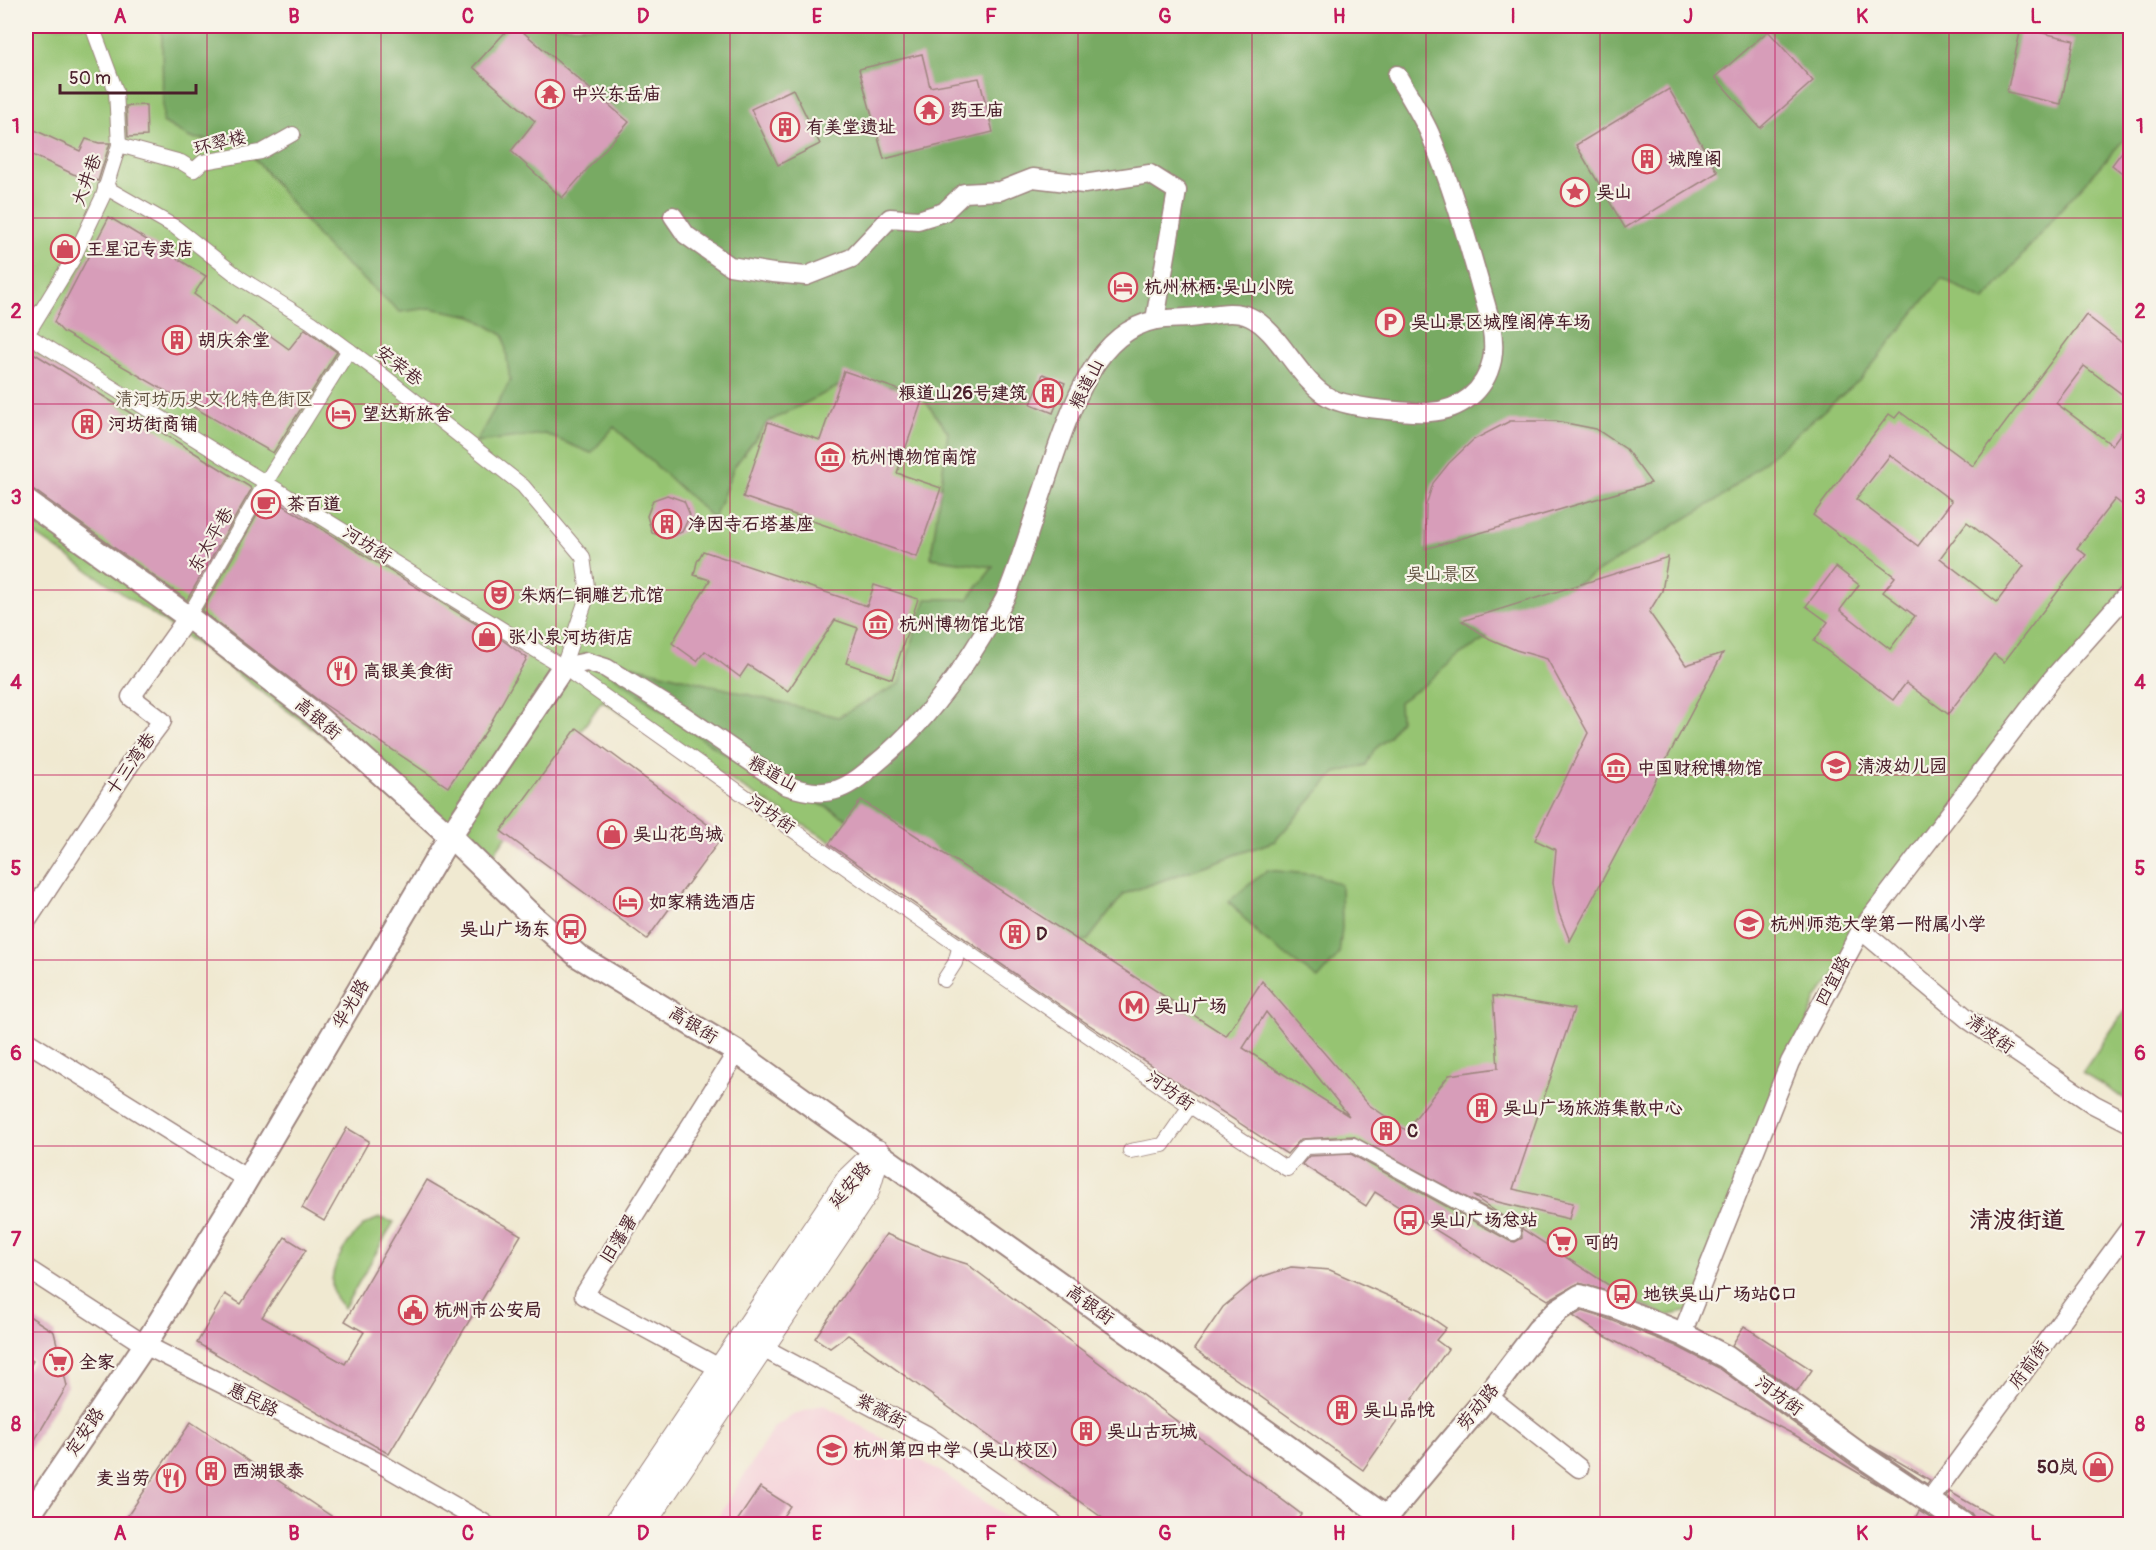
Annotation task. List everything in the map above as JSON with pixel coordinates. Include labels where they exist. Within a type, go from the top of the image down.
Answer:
[{"type":"main road","name":"延安路","points":[[642,1524],[866,1191],[878,1153]]},
{"type":"main road","name":"延安路","points":[[617,1524],[849,1180],[878,1153]]},
{"type":"street","name":"大井巷","points":[[26,335],[73,259],[103,196],[119,145],[116,91],[92,26]]},
{"type":"street","name":"粮道山","points":[[563,667],[587,662],[606,668],[684,716],[785,785],[802,792],[821,794],[841,789],[859,778],[904,739],[933,708],[958,676],[1006,597],[1056,452],[1088,375],[1103,352],[1123,334],[1155,320],[1226,312],[1250,317],[1267,330],[1309,381],[1330,399],[1360,406],[1419,412],[1447,411],[1467,401],[1482,383],[1491,363],[1493,338],[1459,212],[1429,131],[1397,75]]},
{"type":"street","name":"环翠楼","points":[[119,145],[181,162],[194,170],[203,162],[261,152],[292,134]]},
{"type":"street","points":[[673,216],[686,235],[730,266],[806,276],[852,258],[890,218],[918,220],[944,212],[964,194],[1000,191],[1033,178],[1084,184],[1150,174],[1177,191],[1155,320]]},
{"type":"street","name":"安荣巷","points":[[105,187],[175,227],[240,278],[311,322],[523,486],[583,557],[588,594],[563,667]]},
{"type":"street","name":"河坊街","points":[[26,335],[563,667],[869,884],[1190,1106],[1287,1169],[1305,1147],[1353,1145],[1514,1233]]},
{"type":"street","name":"东太平巷","points":[[188,617],[266,482],[349,350]]},
{"type":"street","name":"高银街","points":[[26,501],[188,617],[312,712],[450,836],[526,910],[578,956],[737,1052],[1384,1521]]},
{"type":"street","name":"四宜路","points":[[1682,1334],[1790,1062],[1861,930],[2052,679],[2130,591]]},
{"type":"street","name":"十三湾巷","points":[[26,922],[132,761],[162,721],[130,697],[188,617]]},
{"type":"street","name":"华光路","points":[[145,1345],[247,1179],[450,836],[563,667]]},
{"type":"street","name":"清波街","points":[[1861,930],[1969,1020],[2093,1104],[2130,1123]]},
{"type":"street","points":[[944,980],[955,963],[958,952]]},
{"type":"street","points":[[26,1041],[247,1179]]},
{"type":"street","name":"旧藩署","points":[[721,1369],[584,1295],[737,1052]]},
{"type":"street","points":[[1130,1151],[1163,1146],[1190,1106]]},
{"type":"street","name":"府前街","points":[[1928,1502],[2130,1228]]},
{"type":"street","name":"惠民路","points":[[26,1268],[145,1345],[383,1465],[485,1524]]},
{"type":"street","name":"河坊街","points":[[1580,1296],[1616,1306],[1682,1334],[1726,1357],[1928,1502],[1963,1524]]},
{"type":"street","name":"劳动路","points":[[1384,1521],[1488,1396],[1538,1330],[1558,1310],[1580,1296]]},
{"type":"street","name":"定安路","points":[[26,1520],[145,1345]]},
{"type":"street","name":"紫薇街","points":[[761,1347],[926,1435],[1054,1524]]},
{"type":"street","points":[[1488,1396],[1580,1468]]},
{"type":"shaded area","name":"杭州第四中学（吴山校区）","points":[[823,1404],[943,1473],[1017,1524],[714,1524],[774,1427],[795,1414]]},
{"type":"green space","name":"吴山景区","points":[[26,26],[2130,26],[2130,588],[1816,999],[1695,1310],[1666,1316],[1403,1193],[602,701],[491,858],[189,639],[26,528]]},
{"type":"green space","points":[[158,26],[2130,26],[2130,133],[2061,209],[1984,301],[1942,278],[1861,379],[1722,497],[1459,655],[1427,683],[1399,702],[1400,720],[1389,737],[1374,750],[1366,765],[1335,773],[1275,841],[1124,894],[1088,940],[1055,947],[929,866],[830,809],[800,794],[765,781],[677,722],[582,653],[838,717],[899,684],[926,599],[968,599],[993,567],[931,558],[948,432],[923,398],[911,387],[841,385],[768,422],[734,467],[714,519],[614,427],[591,453],[545,434],[476,442],[510,381],[504,336],[472,316],[430,308],[400,312],[326,246],[242,143],[190,138],[163,122],[162,34]]},
{"type":"green space","points":[[1267,870],[1318,875],[1341,885],[1342,928],[1339,955],[1318,979],[1261,937],[1229,901]]},
{"type":"green space","points":[[2130,1003],[2130,1102],[2082,1073]]},
{"type":"green space","points":[[380,1218],[394,1222],[344,1308],[332,1288],[332,1278],[338,1258],[356,1233],[371,1221]]},
{"type":"building","name":"中兴东岳庙","points":[[511,26],[516,26],[629,122],[562,198],[511,151],[535,121],[473,67]]},
{"type":"building","points":[[2021,28],[2074,40],[2061,104],[2007,92]]},
{"type":"building","points":[[1768,31],[1813,81],[1760,128],[1715,77]]},
{"type":"building","name":"药王庙","points":[[922,54],[930,87],[979,78],[993,132],[884,159],[859,69]]},
{"type":"building","name":"有美堂遗址","points":[[793,89],[820,144],[778,165],[751,109]]},
{"type":"building","name":"城隍阁","points":[[1669,89],[1718,172],[1625,228],[1576,145]]},
{"type":"building","points":[[146,105],[147,136],[128,137],[126,106]]},
{"type":"building","points":[[26,126],[80,151],[86,139],[99,143],[110,143],[98,181],[73,174],[26,152]]},
{"type":"building","points":[[2130,141],[2130,179],[2112,165]]},
{"type":"building","name":"胡庆余堂","points":[[109,217],[206,276],[194,294],[236,325],[243,316],[289,349],[305,329],[337,352],[273,453],[63,332],[54,322]]},
{"type":"building","points":[[2086,315],[2130,349],[2130,400],[2084,366],[2056,403],[2112,445],[2130,420],[2130,511],[2115,499],[2077,548],[2086,555],[2004,662],[1994,654],[1948,714],[1906,683],[1893,700],[1814,641],[1828,622],[1806,606],[1836,567],[1859,585],[1840,610],[1890,649],[1915,616],[1883,592],[1895,577],[1813,515],[1889,414],[1895,418],[1900,412],[1973,466]],"holes":[[[1890,455],[1952,501],[1918,546],[1856,499]],[[1967,522],[2024,566],[1997,602],[1940,558]]]},
{"type":"building","name":"河坊街商铺","points":[[35,354],[250,487],[251,490],[187,600],[34,490],[26,488],[26,362]]},
{"type":"building","name":"杭州博物馆南馆","points":[[844,371],[923,398],[897,473],[941,488],[917,557],[743,497],[768,422],[820,440]]},
{"type":"building","name":"粮道山26号建筑","points":[[1043,374],[1065,383],[1053,413],[1031,404]]},
{"type":"building","points":[[1510,421],[1556,421],[1596,429],[1626,449],[1651,483],[1425,549],[1426,505],[1433,483],[1449,463],[1473,440]]},
{"type":"building","name":"净因寺石塔基座","points":[[667,495],[684,501],[690,515],[682,532],[668,538],[652,533],[647,516],[653,500]]},
{"type":"building","points":[[268,496],[501,639],[527,658],[486,731],[448,787],[318,700],[202,611]]},
{"type":"building","name":"杭州博物馆北馆","points":[[703,551],[867,606],[874,585],[918,599],[892,679],[846,663],[858,628],[835,620],[788,691],[748,665],[740,677],[705,651],[697,661],[672,643],[710,580],[694,575]]},
{"type":"building","name":"中国财税博物馆","points":[[1668,557],[1662,591],[1649,612],[1686,665],[1723,653],[1570,941],[1559,913],[1553,883],[1556,850],[1535,840],[1588,733],[1547,659],[1490,639],[1462,621]]},
{"type":"building","name":"吴山花鸟城","points":[[577,728],[723,836],[647,939],[501,831]]},
{"type":"building","points":[[861,800],[1226,1036],[1262,981],[1369,1105],[1406,1130],[1449,1075],[1498,1068],[1493,996],[1574,1009],[1513,1189],[1573,1203],[1569,1219],[1473,1196],[1510,1221],[1353,1136],[1301,1139],[1287,1154],[1077,1017],[829,844]],"holes":[[[1266,1012],[1349,1116],[1243,1048]]]},
{"type":"building","points":[[347,1128],[369,1141],[324,1221],[302,1208]]},
{"type":"building","points":[[1351,1154],[1510,1241],[1515,1242],[1522,1238],[1521,1228],[1627,1297],[1579,1283],[1548,1300],[1375,1192],[1366,1206],[1302,1164],[1309,1156]]},
{"type":"building","name":"杭州市公安局","points":[[427,1180],[521,1235],[389,1454],[197,1343],[225,1294],[241,1304],[285,1237],[306,1250],[262,1317],[345,1364],[364,1332],[345,1321]]},
{"type":"building","name":"吴山古玩城","points":[[886,1234],[967,1264],[1301,1514],[1293,1524],[1111,1524],[848,1335],[830,1348],[815,1338]]},
{"type":"building","name":"吴山品悦","points":[[1291,1267],[1330,1270],[1420,1310],[1446,1328],[1436,1340],[1448,1349],[1363,1470],[1194,1349],[1223,1307],[1258,1278]]},
{"type":"building","points":[[1582,1311],[1676,1346],[1719,1368],[1851,1465],[1899,1497],[1793,1434],[1599,1333],[1573,1316]]},
{"type":"building","points":[[26,1314],[54,1332],[67,1386],[26,1455],[26,1373],[33,1361],[26,1356]]},
{"type":"building","points":[[1744,1326],[1812,1370],[1797,1392],[1732,1345]]},
{"type":"building","name":"西湖银泰","points":[[191,1422],[343,1524],[122,1524]]},
{"type":"building","points":[[1870,1445],[1930,1480],[1927,1484]]},
{"type":"building","points":[[760,1487],[790,1506],[778,1524],[735,1524]]},
{"type":"building","points":[[1950,1492],[2006,1524],[1976,1524],[1971,1513],[1946,1496]]},
{"type":"building","points":[[1919,1511],[1940,1524],[1912,1524]]},
{"type":"place","name":"中兴东岳庙","points":[[550,94]]},
{"type":"place","name":"药王庙","points":[[929,110]]},
{"type":"place","name":"有美堂遗址","points":[[785,127]]},
{"type":"place","name":"城隍阁","points":[[1647,159]]},
{"type":"place","name":"吴山","points":[[1575,192]]},
{"type":"place","name":"王星记专卖店","points":[[65,249]]},
{"type":"place","name":"杭州林栖·吴山小院","points":[[1123,287]]},
{"type":"place","name":"吴山景区城隍阁停车场","points":[[1390,322]]},
{"type":"place","name":"胡庆余堂","points":[[177,340]]},
{"type":"place","name":"粮道山26号建筑","points":[[1048,393]]},
{"type":"place","name":"望达斯旅舍","points":[[341,414]]},
{"type":"place","name":"河坊街商铺","points":[[87,424]]},
{"type":"place","name":"杭州博物馆南馆","points":[[830,457]]},
{"type":"place","name":"茶百道","points":[[266,504]]},
{"type":"place","name":"净因寺石塔基座","points":[[667,524]]},
{"type":"place","name":"朱炳仁铜雕艺术馆","points":[[499,595]]},
{"type":"place","name":"杭州博物馆北馆","points":[[878,624]]},
{"type":"place","name":"张小泉河坊街店","points":[[487,637]]},
{"type":"place","name":"高银美食街","points":[[342,671]]},
{"type":"place","name":"清波幼儿园","points":[[1836,766]]},
{"type":"place","name":"中国财税博物馆","points":[[1616,768]]},
{"type":"place","name":"吴山花鸟城","points":[[612,834]]},
{"type":"place","name":"如家精选酒店","points":[[628,902]]},
{"type":"place","name":"杭州师范大学第一附属小学","points":[[1749,924]]},
{"type":"place","name":"吴山广场东","points":[[571,929]]},
{"type":"place","name":"D","points":[[1015,934]]},
{"type":"place","name":"吴山广场","points":[[1134,1006]]},
{"type":"place","name":"吴山广场旅游集散中心","points":[[1482,1108]]},
{"type":"place","name":"C","points":[[1386,1131]]},
{"type":"place","name":"吴山广场总站","points":[[1409,1220]]},
{"type":"place","name":"可的","points":[[1562,1242]]},
{"type":"place","name":"地铁吴山广场站C口","points":[[1622,1294]]},
{"type":"place","name":"杭州市公安局","points":[[413,1310]]},
{"type":"place","name":"全家","points":[[58,1362]]},
{"type":"place","name":"吴山品悦","points":[[1342,1410]]},
{"type":"place","name":"吴山古玩城","points":[[1086,1431]]},
{"type":"place","name":"杭州第四中学（吴山校区）","points":[[832,1450]]},
{"type":"place","name":"50岚","points":[[2098,1467]]},
{"type":"place","name":"西湖银泰","points":[[211,1471]]},
{"type":"place","name":"麦当劳","points":[[171,1478]]},
{"type":"district","name":"清波街道","points":[[2017,1220]]},
{"type":"park label","name":"清河坊历史文化特色街区","points":[[214,399]]}]
